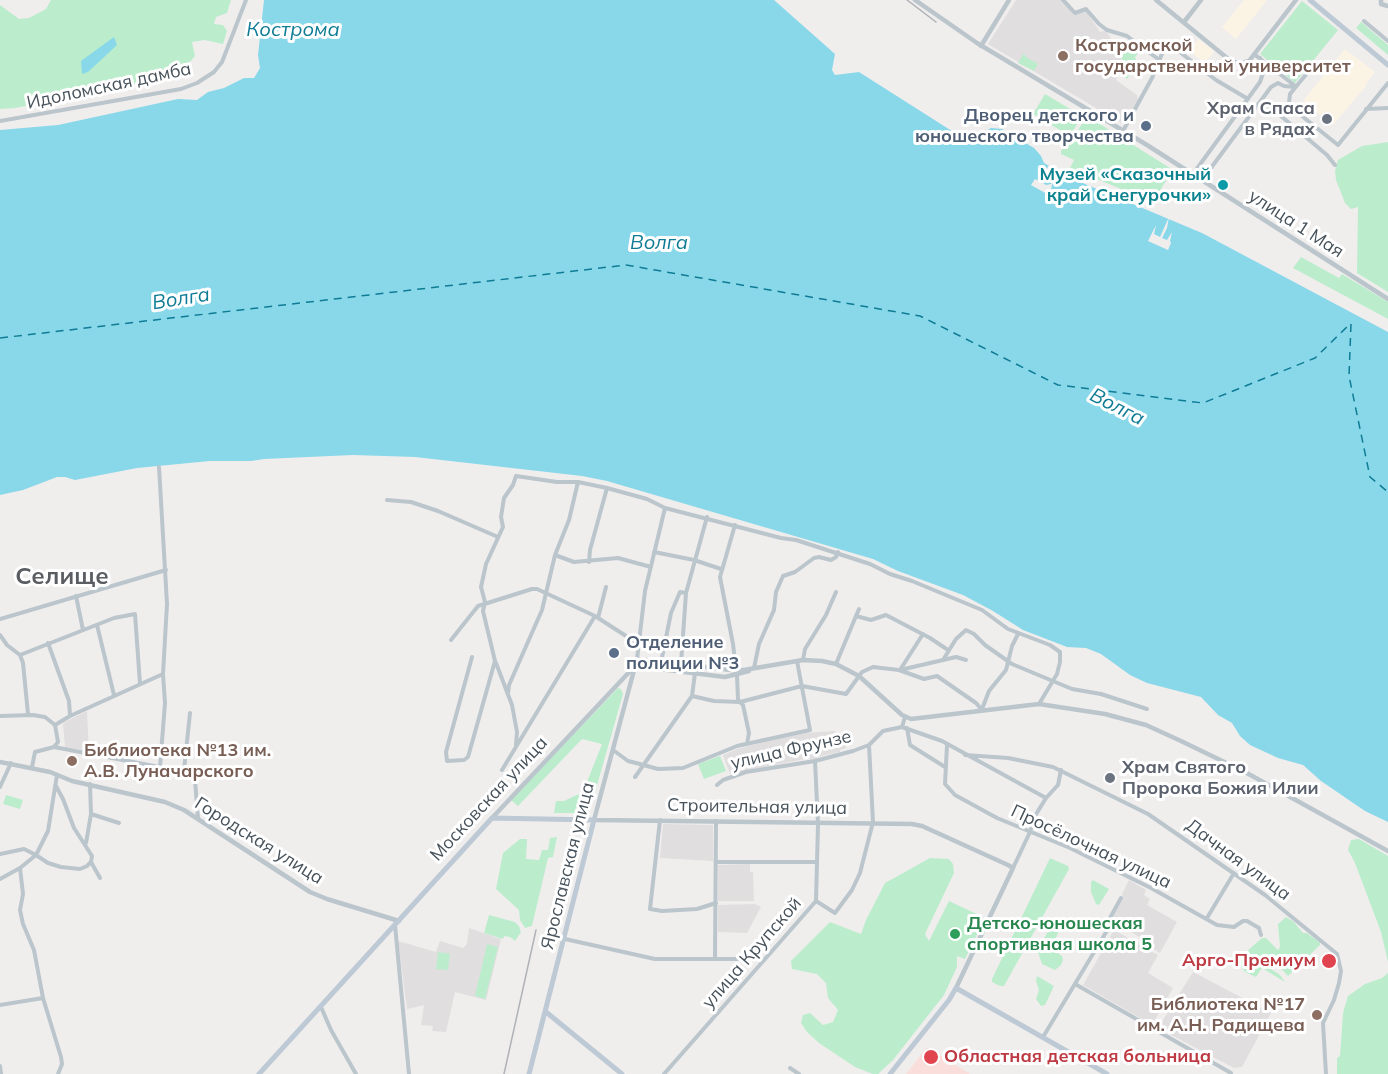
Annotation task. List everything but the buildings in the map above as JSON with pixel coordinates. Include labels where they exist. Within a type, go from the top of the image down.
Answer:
[{"type":"main road","points":[[1310,0],[1388,65]]},
{"type":"main road","name":"Строительная улица","points":[[492,818],[594,819]]},
{"type":"main road","name":"Московская улица","points":[[259,1074],[492,818]]},
{"type":"main road","name":"Ярославская улица","points":[[529,1074],[594,819]]},
{"type":"main road","points":[[890,1074],[956,988],[1107,1074]]},
{"type":"main road","points":[[546,1012],[622,1074]]},
{"type":"street","name":"Идоломская дамба","points":[[0,121],[171,90],[197,83],[214,72],[222,62],[246,0]]},
{"type":"street","name":"улица 1 Мая","points":[[915,0],[981,46],[1193,174],[1388,299]]},
{"type":"street","points":[[981,46],[1009,0]]},
{"type":"street","points":[[1063,0],[1076,12],[1086,9],[1107,30],[1127,36],[1158,59]]},
{"type":"street","points":[[1156,0],[1232,62],[1242,63],[1249,61],[1296,0]]},
{"type":"street","points":[[1184,22],[1201,0]]},
{"type":"street","points":[[1381,2],[1388,6]]},
{"type":"street","points":[[1364,21],[1388,41]]},
{"type":"street","points":[[1123,131],[1155,72],[1158,59],[1166,44],[1172,46],[1216,80],[1261,101],[1327,155],[1335,165]]},
{"type":"street","points":[[1254,54],[1295,87]]},
{"type":"street","points":[[1193,174],[1264,75],[1260,58]]},
{"type":"street","points":[[1313,66],[1290,94],[1289,103],[1292,108],[1338,145],[1388,83]]},
{"type":"street","points":[[1202,180],[1274,84],[1295,87]]},
{"type":"street","points":[[1365,109],[1388,108]]},
{"type":"street","points":[[159,467],[167,604],[163,674],[165,703],[160,767]]},
{"type":"street","points":[[516,746],[516,722],[508,693],[495,661],[483,611],[485,603],[481,587],[483,570],[503,527],[501,517],[504,498],[516,476],[557,482],[578,482],[607,488],[647,499],[665,508],[838,552],[982,610],[1018,634],[1050,645],[1060,652],[1060,662],[1053,681],[1039,704]]},
{"type":"street","points":[[508,693],[509,685],[542,610],[555,555],[569,520],[578,482]]},
{"type":"street","points":[[589,562],[595,529],[607,488]]},
{"type":"street","points":[[387,500],[411,502],[438,511],[498,537]]},
{"type":"street","points":[[665,508],[645,591],[640,645],[635,666],[725,677],[736,672],[800,660],[836,664],[860,676],[905,717],[915,719],[1039,704],[1105,714],[1146,725],[1245,772],[1388,851]]},
{"type":"street","points":[[681,664],[686,592],[706,517]]},
{"type":"street","points":[[735,525],[721,569],[721,584],[733,644],[740,702],[749,733],[747,744]]},
{"type":"street","points":[[654,552],[694,560],[721,569]]},
{"type":"street","points":[[754,668],[759,644],[774,610],[776,592],[783,576],[795,572],[814,558],[831,560],[838,552]]},
{"type":"street","points":[[555,555],[574,562],[618,558],[651,567]]},
{"type":"street","points":[[0,619],[166,570]]},
{"type":"street","points":[[502,770],[597,617],[606,587]]},
{"type":"street","points":[[451,640],[473,610],[485,603],[532,589],[546,593],[597,617],[640,645]]},
{"type":"street","points":[[613,750],[628,761],[669,770],[683,768],[747,744],[810,730],[800,660],[826,615],[836,591]]},
{"type":"street","points":[[661,662],[667,629],[677,597],[680,592],[686,592]]},
{"type":"street","points":[[76,596],[83,630]]},
{"type":"street","points":[[836,664],[859,609]]},
{"type":"street","points":[[20,655],[48,642],[114,618],[135,614],[140,684]]},
{"type":"street","points":[[856,616],[871,620],[886,615],[948,650]]},
{"type":"street","points":[[97,625],[114,695]]},
{"type":"street","points":[[943,660],[956,639],[966,630],[1008,661],[1053,681],[1072,689],[1101,694],[1147,709]]},
{"type":"street","points":[[899,670],[923,634]]},
{"type":"street","points":[[982,710],[986,697],[1006,670],[1018,634]]},
{"type":"street","points":[[0,635],[20,655],[23,663],[28,714]]},
{"type":"street","points":[[48,642],[69,701],[70,716]]},
{"type":"street","points":[[0,648],[7,644]]},
{"type":"street","points":[[472,657],[446,752],[447,761],[464,760],[468,756],[495,661]]},
{"type":"street","points":[[899,670],[956,657],[966,660]]},
{"type":"street","points":[[637,659],[736,672]]},
{"type":"street","name":"Московская улица","points":[[492,818],[635,666]]},
{"type":"street","name":"Ярославская улица","points":[[594,819],[635,666]]},
{"type":"street","points":[[692,696],[714,701],[740,702],[802,686],[846,694],[866,669],[873,667],[899,670],[924,680],[937,676],[982,710]]},
{"type":"street","points":[[635,777],[692,696],[695,673]]},
{"type":"street","points":[[55,725],[114,695],[163,674]]},
{"type":"street","points":[[615,685],[623,685],[628,693]]},
{"type":"street","points":[[184,770],[190,713]]},
{"type":"street","points":[[0,716],[28,714],[45,717],[55,725],[58,741],[54,747]]},
{"type":"street","points":[[905,717],[904,728],[910,745],[945,767]]},
{"type":"street","points":[[904,728],[942,741],[1046,798]]},
{"type":"street","name":"улица Фрунзе","points":[[717,785],[723,780],[746,772],[815,761],[869,745],[883,731],[904,728]]},
{"type":"street","points":[[816,902],[835,914],[852,890],[860,873],[873,823],[869,745]]},
{"type":"street","name":"Просёлочная улица","points":[[947,745],[945,784],[955,795],[997,818],[1070,848],[1152,888],[1217,925],[1234,927],[1247,921],[1259,928],[1261,935]]},
{"type":"street","points":[[32,767],[35,752],[54,747],[184,770],[194,776],[198,818]]},
{"type":"street","name":"Дачная улица","points":[[965,755],[1008,758],[1061,770],[1148,814],[1280,907],[1337,954],[1341,971],[1339,983],[1323,1023],[1326,1074]]},
{"type":"street","name":"улица Крупской","points":[[664,1074],[816,902],[818,824],[815,761]]},
{"type":"street","name":"Городская улица","points":[[0,762],[32,767],[72,781],[165,802],[198,818],[310,892],[397,923]]},
{"type":"street","points":[[0,787],[11,763]]},
{"type":"street","points":[[956,988],[1030,832],[1035,816],[1046,798],[1058,785],[1061,770]]},
{"type":"street","points":[[0,879],[20,868],[36,855],[48,831],[57,775]]},
{"type":"street","points":[[0,854],[24,849],[48,863],[80,869],[91,862],[92,856],[74,828],[55,784]]},
{"type":"street","points":[[86,844],[91,814],[90,784]]},
{"type":"street","points":[[91,814],[119,823]]},
{"type":"street","name":"Строительная улица","points":[[594,819],[873,823],[922,826],[1013,868]]},
{"type":"street","points":[[660,820],[650,909],[662,911],[698,909],[716,903]]},
{"type":"street","points":[[715,958],[716,821]]},
{"type":"street","points":[[91,862],[100,878]]},
{"type":"street","points":[[716,862],[817,862]]},
{"type":"street","points":[[20,868],[23,894],[20,910],[34,950],[43,998],[62,1064],[58,1074]]},
{"type":"street","points":[[1207,918],[1234,873]]},
{"type":"street","points":[[1042,1038],[1111,924],[1110,918],[1121,898]]},
{"type":"street","points":[[397,923],[409,1074]]},
{"type":"street","points":[[565,939],[655,959],[764,959]]},
{"type":"street","points":[[1075,984],[1231,1073]]},
{"type":"street","points":[[0,1005],[43,998]]},
{"type":"street","points":[[321,1007],[356,1074]]},
{"type":"street","points":[[0,1066],[1,1074]]},
{"type":"street","points":[[790,1068],[799,1074]]},
{"type":"shaded area","name":"Костромской государственный университет","points":[[1016,0],[1061,0],[1075,15],[1085,9],[1100,32],[1106,30],[1116,48],[1119,46],[1122,68],[1116,80],[1137,95],[1138,100],[1123,124],[988,44]]},
{"type":"shaded area","points":[[1244,0],[1267,0],[1236,39],[1222,27]]},
{"type":"shaded area","points":[[1198,39],[1214,51],[1205,63],[1189,51]]},
{"type":"shaded area","points":[[1345,49],[1375,72],[1333,125],[1303,101]]},
{"type":"shaded area","points":[[87,711],[89,751],[65,747],[63,723]]},
{"type":"shaded area","points":[[834,731],[844,736],[846,748],[840,752],[817,757],[817,759],[811,760],[810,758],[730,774],[723,755],[772,740],[805,733]]},
{"type":"shaded area","points":[[663,824],[713,825],[713,861],[660,858]]},
{"type":"shaded area","points":[[750,864],[750,872],[753,872],[754,901],[718,901],[718,865]]},
{"type":"shaded area","points":[[1129,880],[1146,890],[1144,895],[1150,899],[1147,905],[1177,922],[1160,953],[1141,942],[1143,939],[1119,925],[1112,918],[1123,899],[1122,894]]},
{"type":"shaded area","points":[[755,904],[761,907],[747,933],[718,932],[718,905]]},
{"type":"shaded area","points":[[469,928],[501,939],[486,1000],[455,992],[446,1032],[432,1031],[433,1026],[421,1025],[424,1005],[407,1009],[398,941],[436,952],[440,941],[463,948],[467,944]]},
{"type":"shaded area","points":[[1114,930],[1158,955],[1148,973],[1173,988],[1152,1025],[1083,985]]},
{"type":"shaded area","points":[[1193,972],[1271,1013],[1242,1067],[1234,1068],[1158,1028]]},
{"type":"shaded area","name":"Областная детская больница","points":[[927,1047],[970,1074],[906,1074]]},
{"type":"green space","points":[[51,0],[231,0],[227,13],[216,17],[214,24],[223,25],[227,31],[223,44],[205,40],[192,42],[195,56],[188,64],[192,67],[190,74],[0,109],[0,5],[19,19],[29,18],[46,9]]},
{"type":"green space","points":[[1302,1],[1338,30],[1295,83],[1260,54]]},
{"type":"green space","points":[[1361,22],[1388,45],[1388,55],[1356,28]]},
{"type":"green space","points":[[1123,42],[1132,52],[1136,49],[1140,51],[1135,57],[1137,62],[1127,79],[1120,74],[1123,69],[1120,46]]},
{"type":"green space","points":[[1024,53],[1026,57],[1038,64],[1034,71],[1018,63]]},
{"type":"green space","points":[[1045,94],[1082,116],[1070,136],[1033,114]]},
{"type":"green space","points":[[1087,116],[1170,168],[1166,174],[1167,179],[1153,202],[1070,168],[1074,160],[1061,154],[1061,151],[1065,143],[1071,141]]},
{"type":"green space","points":[[1388,142],[1388,292],[1357,273],[1358,207],[1351,209],[1345,203],[1335,171],[1338,160],[1362,146]]},
{"type":"green space","points":[[1301,257],[1339,278],[1342,274],[1388,302],[1388,319],[1293,268]]},
{"type":"green space","points":[[618,688],[623,694],[590,810],[587,813],[554,813],[556,801],[564,801],[583,792],[602,744],[582,739],[518,806],[511,800]]},
{"type":"green space","points":[[720,756],[726,771],[704,779],[698,764]]},
{"type":"green space","points":[[6,795],[23,800],[20,809],[3,804]]},
{"type":"green space","points":[[557,837],[553,857],[548,858],[532,926],[525,928],[520,920],[519,910],[496,889],[503,853],[520,839],[527,839],[526,859],[539,860],[542,850],[548,850],[550,838]]},
{"type":"green space","points":[[1359,839],[1388,856],[1388,962],[1381,932],[1348,850],[1351,840]]},
{"type":"green space","points":[[930,858],[949,859],[953,864],[954,873],[925,934],[929,941],[949,901],[985,918],[965,959],[957,956],[957,967],[944,995],[893,1060],[878,1074],[873,1074],[855,1067],[819,1043],[807,1032],[801,1023],[803,1015],[810,1013],[823,1025],[833,1022],[838,1010],[828,998],[826,983],[817,974],[792,969],[791,961],[830,922],[861,934],[885,883]]},
{"type":"green space","points":[[1050,858],[1068,866],[1069,869],[1004,986],[1000,986],[992,982],[992,979]]},
{"type":"green space","points":[[1093,880],[1109,889],[1099,905],[1096,904],[1091,892]]},
{"type":"green space","points":[[489,915],[515,922],[519,926],[521,932],[515,941],[510,937],[504,936],[503,939],[484,933]]},
{"type":"green space","points":[[1286,917],[1294,922],[1303,933],[1307,933],[1320,942],[1320,945],[1288,976],[1268,955],[1262,957],[1262,963],[1280,975],[1285,982],[1262,968],[1256,977],[1247,973],[1240,967],[1238,959],[1262,938],[1266,938],[1278,950],[1280,947],[1278,924]]},
{"type":"green space","points":[[1053,923],[1058,924],[1060,929],[1051,948],[1062,956],[1063,960],[1055,970],[1042,964],[1038,952]]},
{"type":"green space","points":[[487,944],[498,947],[485,999],[475,996]]},
{"type":"green space","points":[[438,952],[450,954],[448,970],[436,969]]},
{"type":"green space","points":[[1388,973],[1388,1074],[1337,1074],[1343,1013],[1348,996],[1365,984],[1382,978]]},
{"type":"green space","points":[[1037,976],[1054,986],[1045,1005],[1041,1006],[1036,999],[1039,990]]},
{"type":"water","name":"Волга","points":[[264,0],[774,0],[835,54],[832,70],[835,75],[859,72],[966,140],[971,140],[991,128],[1002,129],[1034,148],[1044,163],[1053,168],[1052,170],[1202,233],[1388,332],[1388,822],[1365,811],[1321,781],[1303,765],[1278,758],[1250,745],[1240,736],[1232,723],[1218,715],[1201,697],[1147,683],[1130,675],[1101,654],[1086,648],[1067,647],[1023,630],[963,595],[898,571],[873,559],[607,481],[582,476],[415,457],[353,455],[210,461],[137,468],[75,480],[57,477],[23,490],[0,495],[0,130],[58,125],[178,99],[197,100],[208,92],[224,88],[244,78],[254,78],[260,68],[258,55]]},
{"type":"water","points":[[114,37],[117,45],[88,72],[82,74],[81,61]]},
{"type":"pier","points":[[1049,165],[1053,168],[1043,183],[1051,184],[1055,172],[1058,173],[1058,180],[1053,182],[1051,189],[1068,197],[1067,201],[1050,190],[1047,194],[1031,185],[1035,179],[1041,182]]},
{"type":"pier","points":[[1169,217],[1162,238],[1167,240],[1172,232],[1168,250],[1148,241],[1156,225],[1154,234],[1160,237]]},
{"type":"ferry route","points":[[0,338],[626,265],[920,316],[1058,385],[1203,403],[1315,358],[1351,323]]},
{"type":"ferry route","points":[[1351,324],[1349,376],[1370,477],[1388,492]]},
{"type":"railway","points":[[907,0],[936,22]]},
{"type":"railway","points":[[504,1074],[536,930]]},
{"type":"place","name":"Костромской государственный университет","points":[[1063,56]]},
{"type":"place","name":"Храм Спаса в Рядах","points":[[1327,119]]},
{"type":"place","name":"Дворец детского и юношеского творчества","points":[[1146,126]]},
{"type":"place","name":"Музей «Сказочный край Снегурочки»","points":[[1223,185]]},
{"type":"place","name":"Отделение полиции №3","points":[[614,653]]},
{"type":"place","name":"Библиотека №13 им. А.В. Луначарского","points":[[72,761]]},
{"type":"place","name":"Храм Святого Пророка Божия Илии","points":[[1110,778]]},
{"type":"place","name":"Детско-юношеская спортивная школа 5","points":[[955,934]]},
{"type":"place","name":"Арго-Премиум","points":[[1329,961]]},
{"type":"place","name":"Библиотека №17 им. А.Н. Радищева","points":[[1317,1015]]},
{"type":"place","name":"Областная детская больница","points":[[931,1057]]},
{"type":"district","name":"Селище","points":[[62,577]]},
{"type":"water label","name":"Кострома","points":[[293,30]]}]
